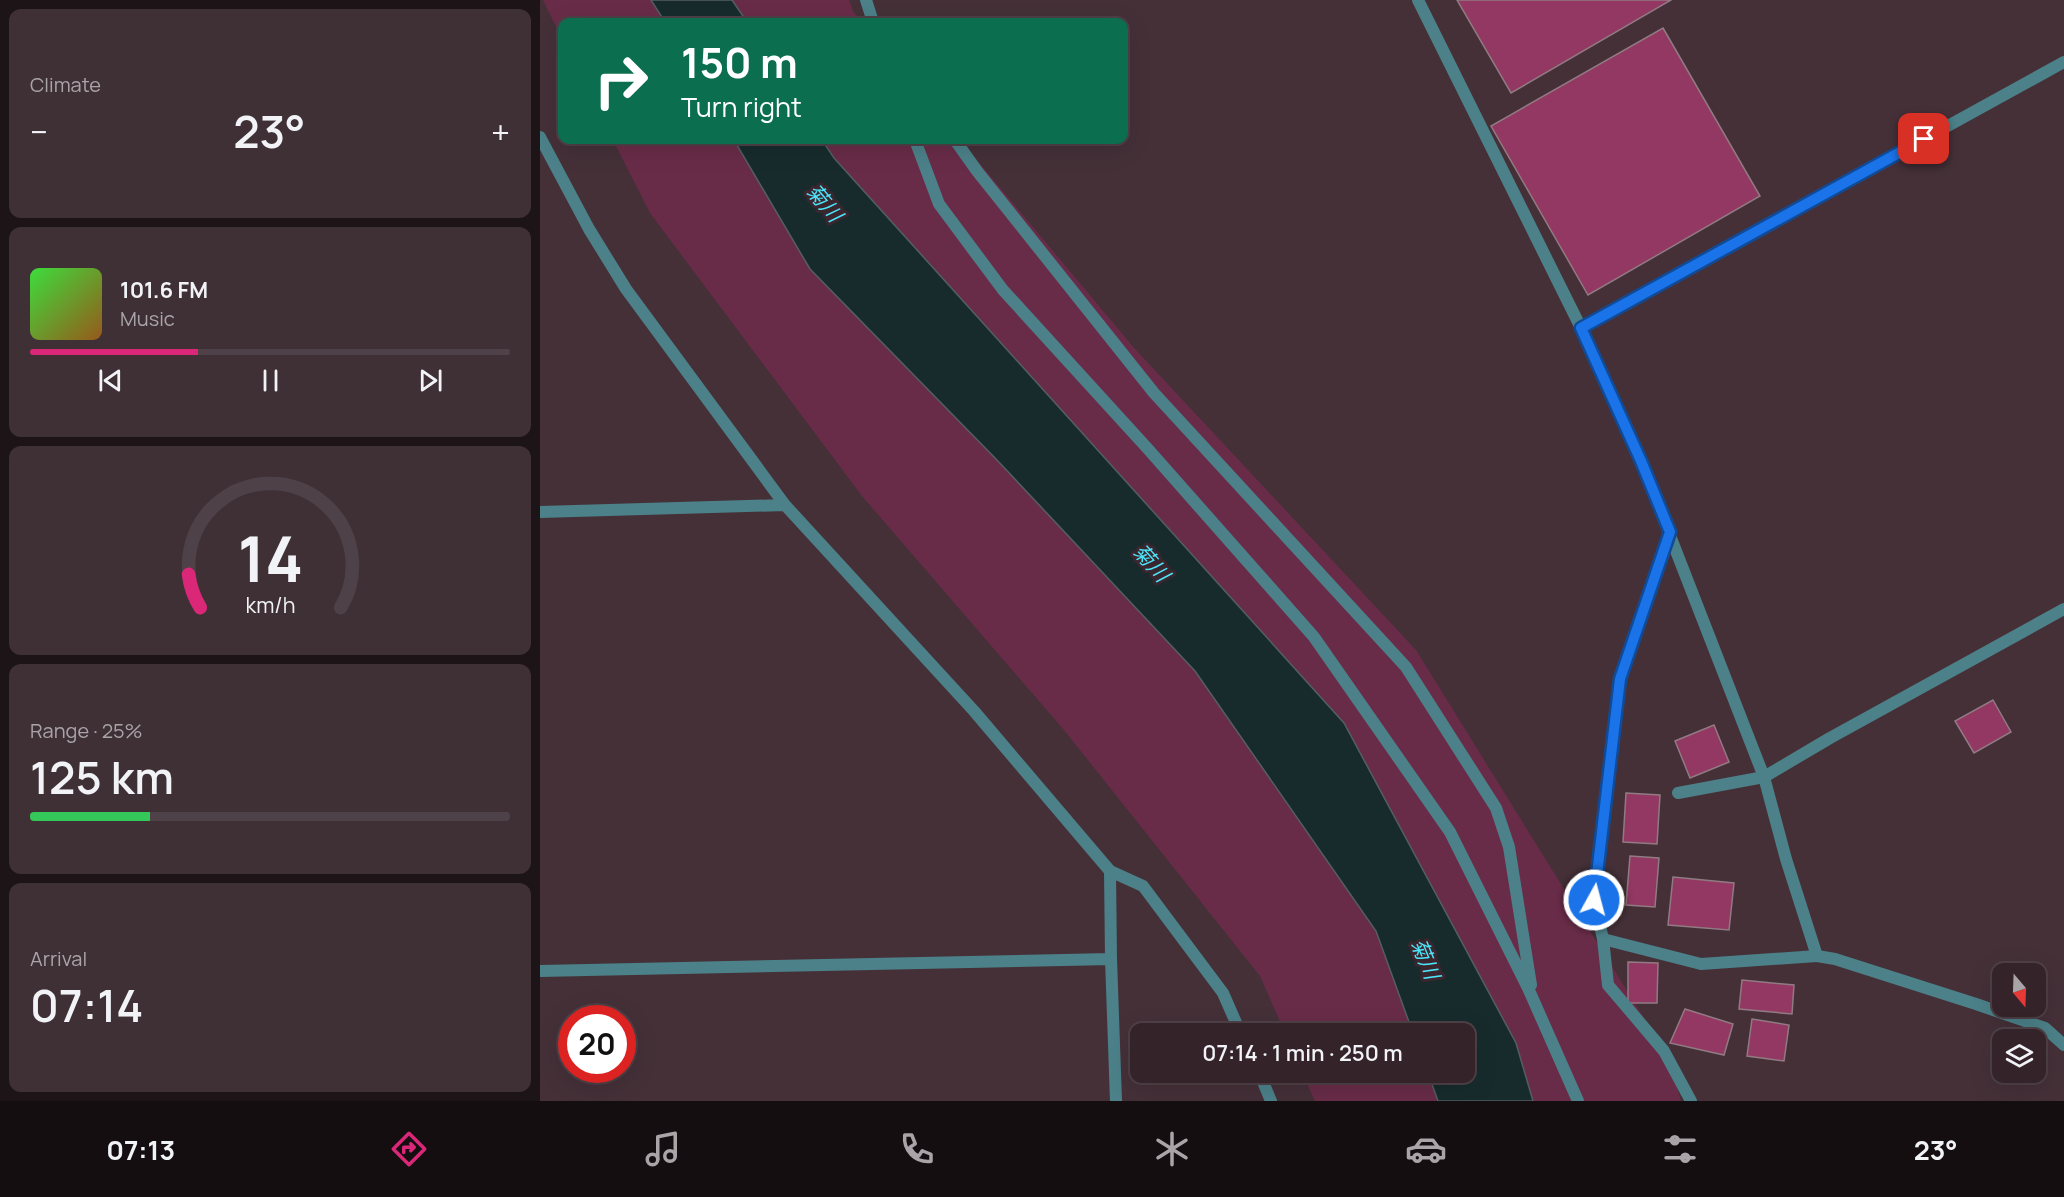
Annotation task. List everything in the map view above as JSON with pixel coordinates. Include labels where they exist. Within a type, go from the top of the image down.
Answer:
[{"type":"street","points":[[866,0],[873,18]]},
{"type":"street","points":[[1418,0],[1581,328],[1641,461],[1764,777],[1786,859],[1817,956]]},
{"type":"street","points":[[1581,328],[2064,62]]},
{"type":"street","points":[[540,136],[589,229],[626,289],[785,505],[974,711],[1110,871],[1143,886],[1223,993],[1236,1023]]},
{"type":"street","points":[[916,144],[939,204],[1003,291],[1314,637],[1450,832],[1533,998],[1578,1101]]},
{"type":"street","points":[[959,144],[977,171],[1154,393],[1406,667],[1496,808],[1509,847],[1533,998]]},
{"type":"street","points":[[540,512],[785,505]]},
{"type":"street","points":[[1670,532],[1620,679],[1594,900],[1603,939],[1608,985],[1664,1051],[1691,1101]]},
{"type":"street","points":[[1678,793],[1764,777],[2064,609]]},
{"type":"street","points":[[1110,871],[1116,1101]]},
{"type":"street","points":[[1603,939],[1701,964],[1817,956],[1835,959],[2045,1028],[2064,1045]]},
{"type":"street","points":[[540,971],[1111,959]]},
{"type":"street","points":[[1264,1083],[1271,1101]]},
{"type":"shaded area","points":[[543,0],[849,0],[859,18],[558,18],[558,31]]},
{"type":"shaded area","points":[[615,144],[963,144],[1135,349],[1416,650],[1668,1057],[1681,1101],[1315,1101],[1307,1083],[1475,1083],[1475,1023],[1281,1023],[1260,976],[1064,730],[862,496],[650,213]]},
{"type":"water","points":[[651,0],[732,0],[744,18],[662,18]]},
{"type":"water","name":"菊川","points":[[736,144],[825,144],[834,158],[1344,723],[1516,1043],[1533,1101],[1438,1101],[1432,1083],[1475,1083],[1475,1023],[1409,1023],[1376,931],[1195,671],[996,459],[810,269]]},
{"type":"building","points":[[1457,0],[1671,0],[1511,93]]},
{"type":"building","points":[[1663,28],[1760,196],[1588,295],[1491,126]]},
{"type":"building","points":[[1993,700],[2011,732],[1974,753],[1955,721]]},
{"type":"building","points":[[1714,725],[1729,762],[1690,778],[1675,741]]},
{"type":"building","points":[[1626,793],[1660,795],[1657,844],[1623,842]]},
{"type":"building","points":[[1630,856],[1659,858],[1655,907],[1626,905]]},
{"type":"building","points":[[1673,877],[1734,883],[1729,930],[1668,925]]},
{"type":"building","points":[[1628,962],[1658,963],[1657,1003],[1628,1003]]},
{"type":"building","points":[[1742,980],[1794,985],[1792,1014],[1739,1009]]},
{"type":"building","points":[[1685,1009],[1733,1024],[1724,1055],[1670,1043]]},
{"type":"building","points":[[1752,1019],[1789,1025],[1784,1061],[1747,1056]]},
{"type":"route","points":[[1594,900],[1620,679],[1670,532],[1641,461],[1581,328],[1924,139]]}]
